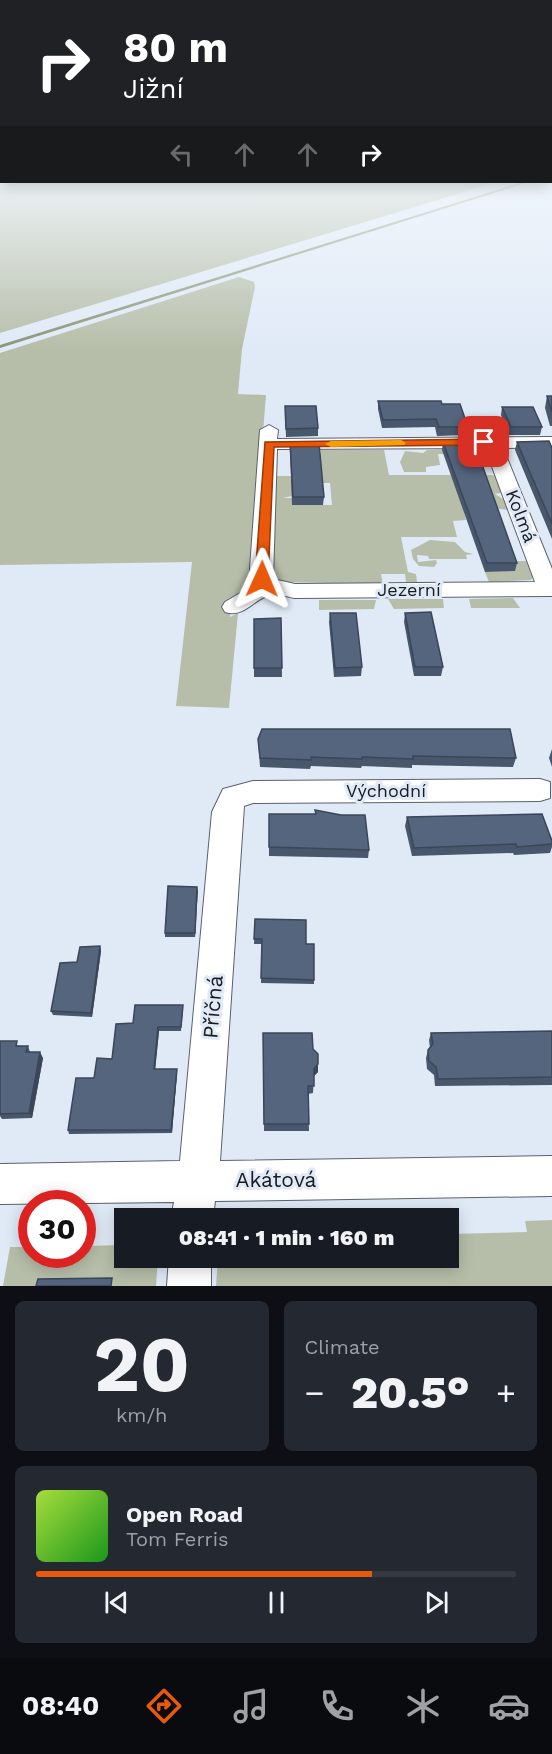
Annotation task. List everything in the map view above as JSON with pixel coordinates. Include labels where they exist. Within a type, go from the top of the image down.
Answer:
[{"type":"street","points":[[233,607],[267,587],[262,579],[261,568],[269,437],[552,442]]},
{"type":"street","name":"Kolmá","points":[[492,442],[550,589]]},
{"type":"street","name":"Jezerní","points":[[267,587],[289,591],[550,589]]},
{"type":"street","name":"Východní","points":[[233,798],[254,792],[540,790]]},
{"type":"street","name":"Příčná","points":[[195,1199],[227,812],[233,798]]},
{"type":"street","name":"Akátová","points":[[0,1184],[195,1199],[552,1176]]},
{"type":"street","points":[[189,1286],[190,1268]]},
{"type":"shaded area","points":[[0,228],[346,228],[0,333]]},
{"type":"shaded area","points":[[375,228],[382,228],[0,348],[0,345]]},
{"type":"shaded area","points":[[239,277],[254,282],[255,287],[242,349],[238,394],[266,395],[253,520],[252,578],[245,590],[232,598],[230,617],[238,613],[229,708],[176,706],[192,562],[0,565],[0,353]]},
{"type":"shaded area","points":[[472,449],[474,454],[438,454],[440,465],[426,467],[426,472],[404,472],[400,462],[405,451],[423,453],[427,450]]},
{"type":"shaded area","points":[[321,450],[384,450],[389,475],[491,475],[499,477],[505,492],[495,494],[506,501],[508,510],[462,504],[466,520],[453,521],[457,537],[401,537],[408,572],[416,574],[417,582],[406,582],[405,574],[381,574],[383,584],[278,582],[272,578],[273,476],[311,476],[320,460]],"holes":[[[292,483],[330,483],[332,505],[293,505],[292,498],[283,498],[292,496]]]},
{"type":"shaded area","points":[[430,540],[455,542],[465,552],[473,554],[466,555],[467,559],[429,559],[428,556],[417,555],[418,562],[436,560],[437,563],[434,567],[419,566],[413,559],[411,550]]},
{"type":"shaded area","points":[[511,561],[530,561],[533,577],[531,580],[489,582],[485,572],[514,571]]},
{"type":"shaded area","points":[[513,598],[520,608],[471,608],[469,599]]},
{"type":"shaded area","points":[[388,599],[443,599],[444,608],[394,609]]},
{"type":"shaded area","points":[[319,600],[376,600],[374,609],[319,610]]},
{"type":"shaded area","points":[[552,1220],[552,1286],[216,1286],[217,1268],[459,1268],[459,1234],[527,1232],[525,1221]]},
{"type":"shaded area","points":[[114,1245],[114,1268],[157,1268],[156,1286],[3,1286],[10,1247],[18,1247],[18,1268],[96,1268],[96,1246]]},
{"type":"building","points":[[547,396],[552,396],[552,412]]},
{"type":"building","points":[[378,401],[441,401],[442,404],[460,404],[468,427],[439,427],[436,419],[383,420]]},
{"type":"building","points":[[285,406],[316,406],[318,428],[286,429]]},
{"type":"building","points":[[502,407],[533,407],[542,427],[511,427]]},
{"type":"building","points":[[549,441],[552,448],[552,524],[517,442]]},
{"type":"building","points":[[443,442],[474,442],[517,563],[487,563]]},
{"type":"building","points":[[290,443],[319,443],[324,497],[293,497]]},
{"type":"building","points":[[431,612],[443,667],[415,667],[405,613]]},
{"type":"building","points":[[330,613],[356,613],[362,667],[335,668]]},
{"type":"building","points":[[281,618],[282,668],[254,668],[254,619]]},
{"type":"building","points":[[262,729],[510,729],[516,758],[413,756],[413,759],[311,757],[311,760],[260,758],[258,739]]},
{"type":"building","points":[[315,810],[341,815],[365,815],[369,850],[269,847],[269,814],[316,814]]},
{"type":"building","points":[[542,814],[552,844],[517,847],[516,844],[414,848],[407,817]]},
{"type":"building","points":[[168,886],[197,887],[195,933],[165,933]]},
{"type":"building","points":[[255,919],[306,920],[306,944],[314,944],[314,980],[261,978],[262,939],[254,939]]},
{"type":"building","points":[[100,946],[91,1013],[51,1011],[60,963],[77,962],[80,947]]},
{"type":"building","points":[[135,1005],[183,1005],[181,1027],[158,1027],[154,1069],[177,1069],[171,1130],[68,1130],[76,1078],[94,1078],[97,1058],[112,1059],[116,1024],[133,1023]]},
{"type":"building","points":[[552,1031],[552,1077],[438,1079],[436,1067],[429,1061],[428,1050],[433,1044],[431,1033]]},
{"type":"building","points":[[263,1033],[312,1033],[313,1049],[318,1054],[318,1064],[314,1069],[314,1086],[308,1086],[309,1124],[264,1124]]},
{"type":"building","points":[[0,1041],[17,1041],[16,1046],[28,1046],[26,1052],[40,1052],[29,1113],[0,1114]]},
{"type":"building","points":[[112,1278],[111,1286],[36,1286],[38,1279]]},
{"type":"slow traffic","points":[[331,444],[401,443]]},
{"type":"route","points":[[262,579],[269,444],[484,442]]}]
